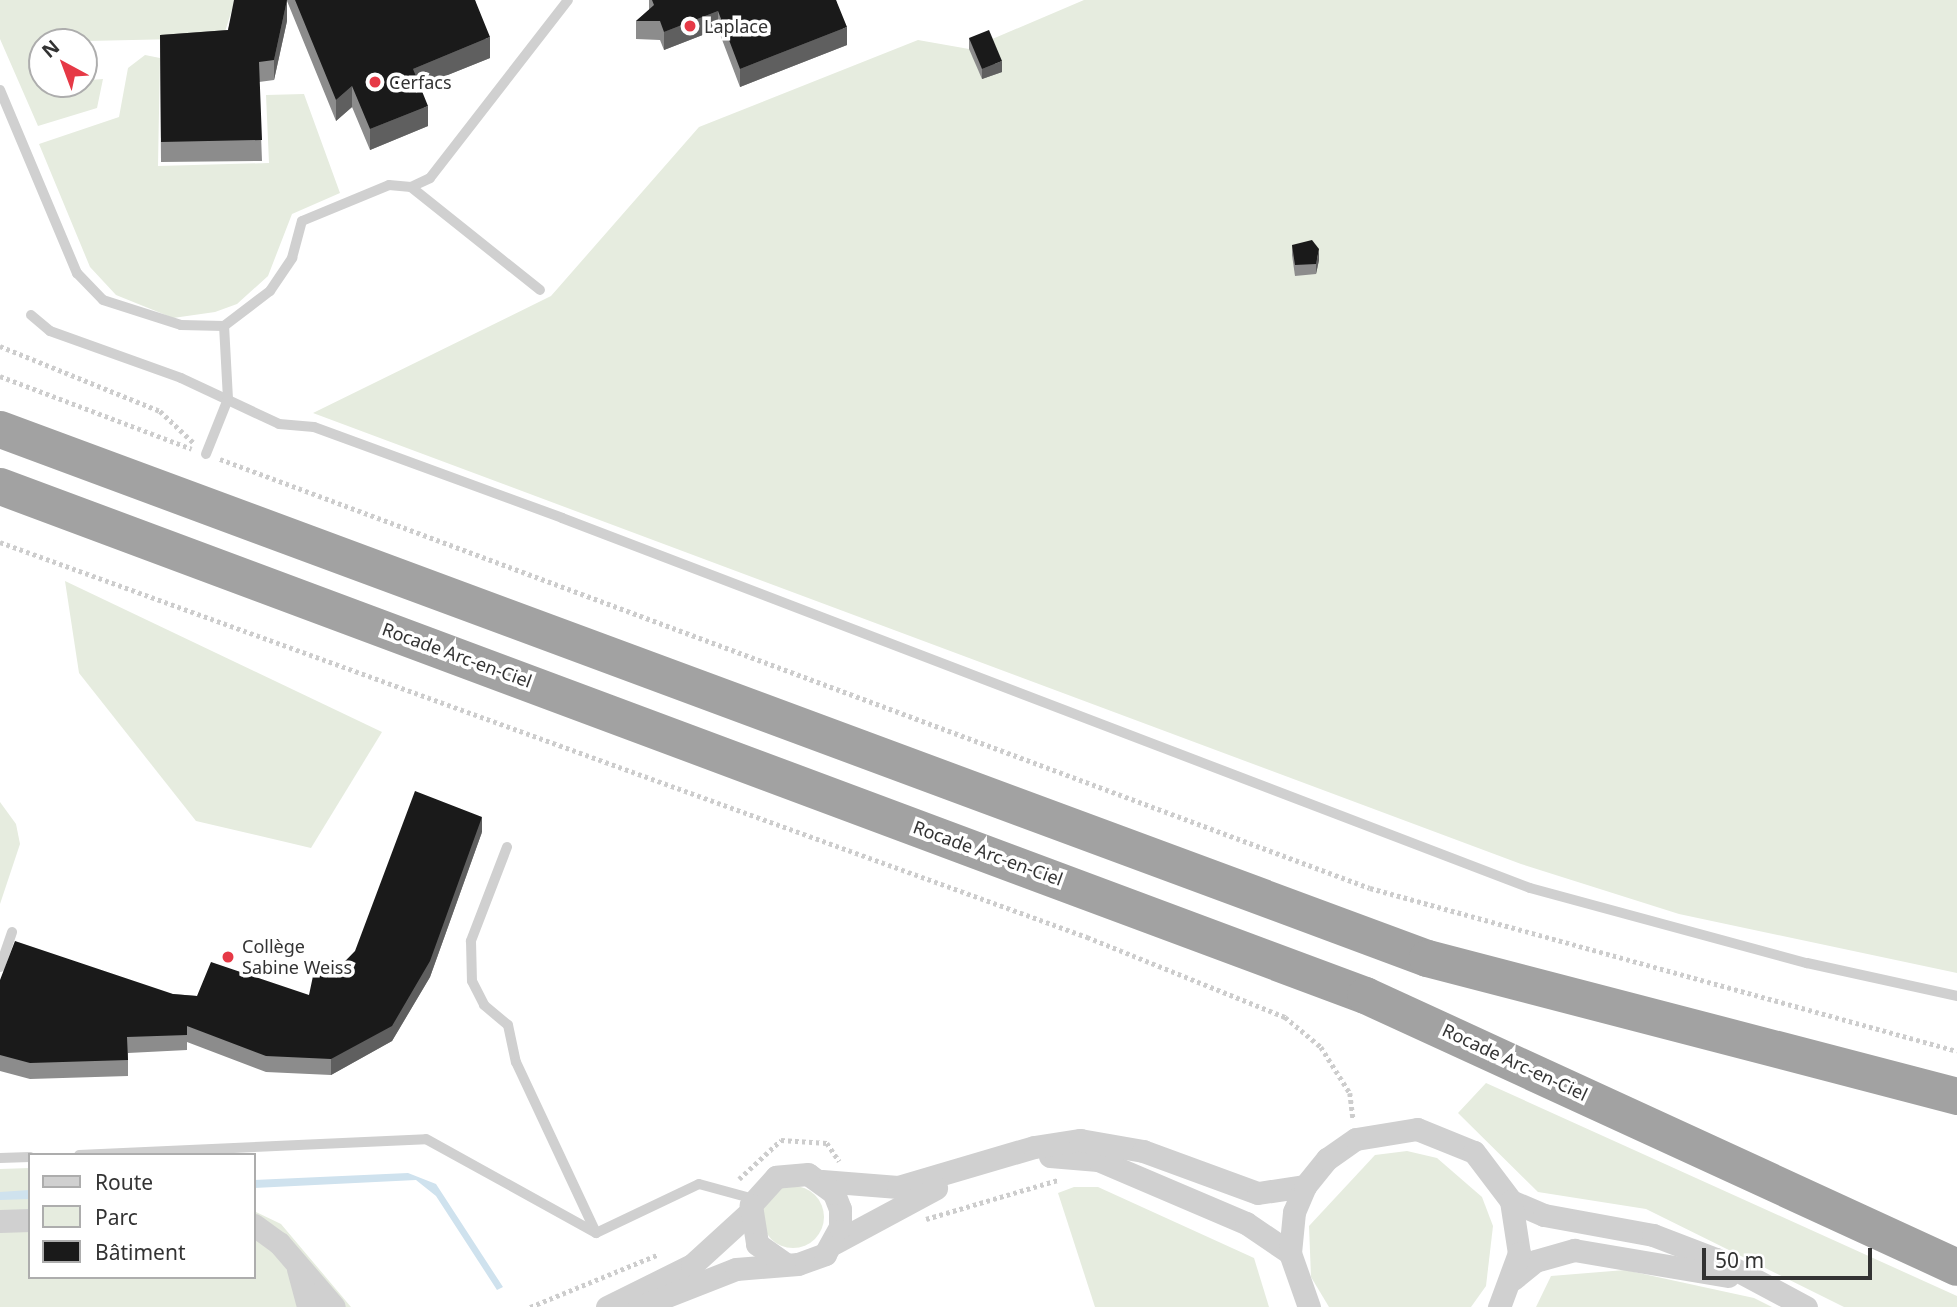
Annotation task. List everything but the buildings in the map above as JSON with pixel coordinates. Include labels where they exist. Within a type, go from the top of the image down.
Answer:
[{"type":"highway","points":[[0,429],[1427,958],[1957,1096]]},
{"type":"highway","name":"Rocade Arc-en-Ciel","points":[[0,486],[1365,995],[1957,1267]]},
{"type":"street","points":[[1309,1307],[1290,1253],[1294,1212],[1305,1186],[1326,1158],[1356,1139],[1385,1130],[1447,1136],[1481,1159],[1511,1201],[1518,1253],[1513,1279],[1499,1307]]},
{"type":"street","points":[[607,1307],[692,1265],[745,1201],[776,1177],[792,1172],[822,1181],[898,1186],[1034,1147],[1080,1140],[1143,1151],[1258,1193],[1305,1186]]},
{"type":"street","points":[[639,1307],[736,1269],[812,1261],[834,1243],[937,1188],[1023,1161],[1074,1155],[1246,1223],[1290,1253]]},
{"type":"street","points":[[822,1181],[840,1209],[834,1243]]},
{"type":"street","points":[[745,1201],[757,1244],[783,1263]]},
{"type":"street","points":[[1511,1201],[1544,1215],[1653,1235],[1807,1307]]},
{"type":"street","points":[[0,1222],[28,1220]]},
{"type":"street","points":[[256,1227],[298,1266],[334,1307]]},
{"type":"street","points":[[1513,1279],[1535,1261],[1574,1250],[1653,1259],[1761,1285]]},
{"type":"street","points":[[298,1266],[308,1307]]},
{"type":"lane","points":[[0,90],[77,273],[103,299],[181,325],[224,326],[270,291],[292,258],[302,220],[389,185],[411,187],[430,178],[568,0]]},
{"type":"lane","points":[[411,187],[540,290]]},
{"type":"lane","points":[[31,315],[50,331],[228,399],[278,424],[314,427],[562,518],[1530,888],[1807,963],[1957,996]]},
{"type":"lane","points":[[206,454],[228,399],[224,326]]},
{"type":"lane","points":[[507,847],[471,941],[472,981],[484,1005],[508,1025],[516,1062],[596,1233]]},
{"type":"lane","points":[[0,967],[12,932]]},
{"type":"lane","points":[[122,1153],[426,1139],[596,1233]]},
{"type":"lane","points":[[0,1158],[28,1157]]},
{"type":"lane","points":[[596,1233],[699,1184],[745,1201]]},
{"type":"path","points":[[0,346],[160,411],[206,454]]},
{"type":"path","points":[[0,376],[1370,888],[1957,1051]]},
{"type":"path","points":[[0,542],[1063,928],[1285,1017],[1321,1047],[1350,1093],[1356,1139]]},
{"type":"path","points":[[745,1201],[774,1142],[827,1143]]},
{"type":"path","points":[[916,1219],[946,1217],[1063,1177]]},
{"type":"path","points":[[530,1307],[663,1253]]},
{"type":"green space","points":[[0,0],[245,0],[234,3],[223,38],[98,41],[98,28],[28,28],[28,98],[98,98],[98,79],[103,79],[97,108],[38,126],[0,39]]},
{"type":"green space","points":[[1084,0],[1957,0],[1957,973],[1679,914],[1521,864],[313,413],[551,296],[699,127],[918,40],[969,49]]},
{"type":"green space","points":[[145,55],[160,58],[158,166],[269,163],[266,95],[304,94],[340,193],[292,214],[268,276],[237,304],[215,312],[173,318],[116,295],[90,267],[39,144],[119,117],[128,68]]},
{"type":"green space","points":[[65,581],[382,732],[311,848],[196,821],[79,673]]},
{"type":"green space","points":[[0,802],[16,824],[20,844],[0,904]]},
{"type":"green space","points":[[1486,1083],[1957,1296],[1957,1307],[1844,1307],[1646,1209],[1538,1192],[1458,1113]]},
{"type":"green space","points":[[1407,1151],[1437,1158],[1482,1197],[1493,1226],[1486,1286],[1471,1307],[1329,1307],[1311,1277],[1309,1226],[1375,1155]]},
{"type":"green space","points":[[28,1168],[28,1279],[256,1279],[256,1212],[281,1224],[351,1307],[0,1307],[0,1169]]},
{"type":"green space","points":[[787,1186],[799,1186],[815,1195],[822,1205],[822,1229],[815,1239],[799,1248],[787,1248],[776,1243],[767,1234],[762,1223],[762,1211],[767,1200],[776,1191]]},
{"type":"green space","points":[[1074,1187],[1098,1187],[1254,1258],[1269,1307],[1095,1307],[1058,1193]]},
{"type":"green space","points":[[1625,1270],[1754,1298],[1772,1307],[1536,1307],[1551,1276]]},
{"type":"water","points":[[408,1173],[436,1184],[503,1287],[497,1290],[436,1196],[416,1180],[256,1188],[256,1180]]},
{"type":"water","points":[[28,1190],[28,1199],[0,1200],[0,1192]]},
{"type":"place","name":"Laplace","points":[[690,26]]},
{"type":"place","name":"Cerfacs","points":[[375,82]]},
{"type":"place","name":"Collège Sabine Weiss","points":[[228,957]]}]
